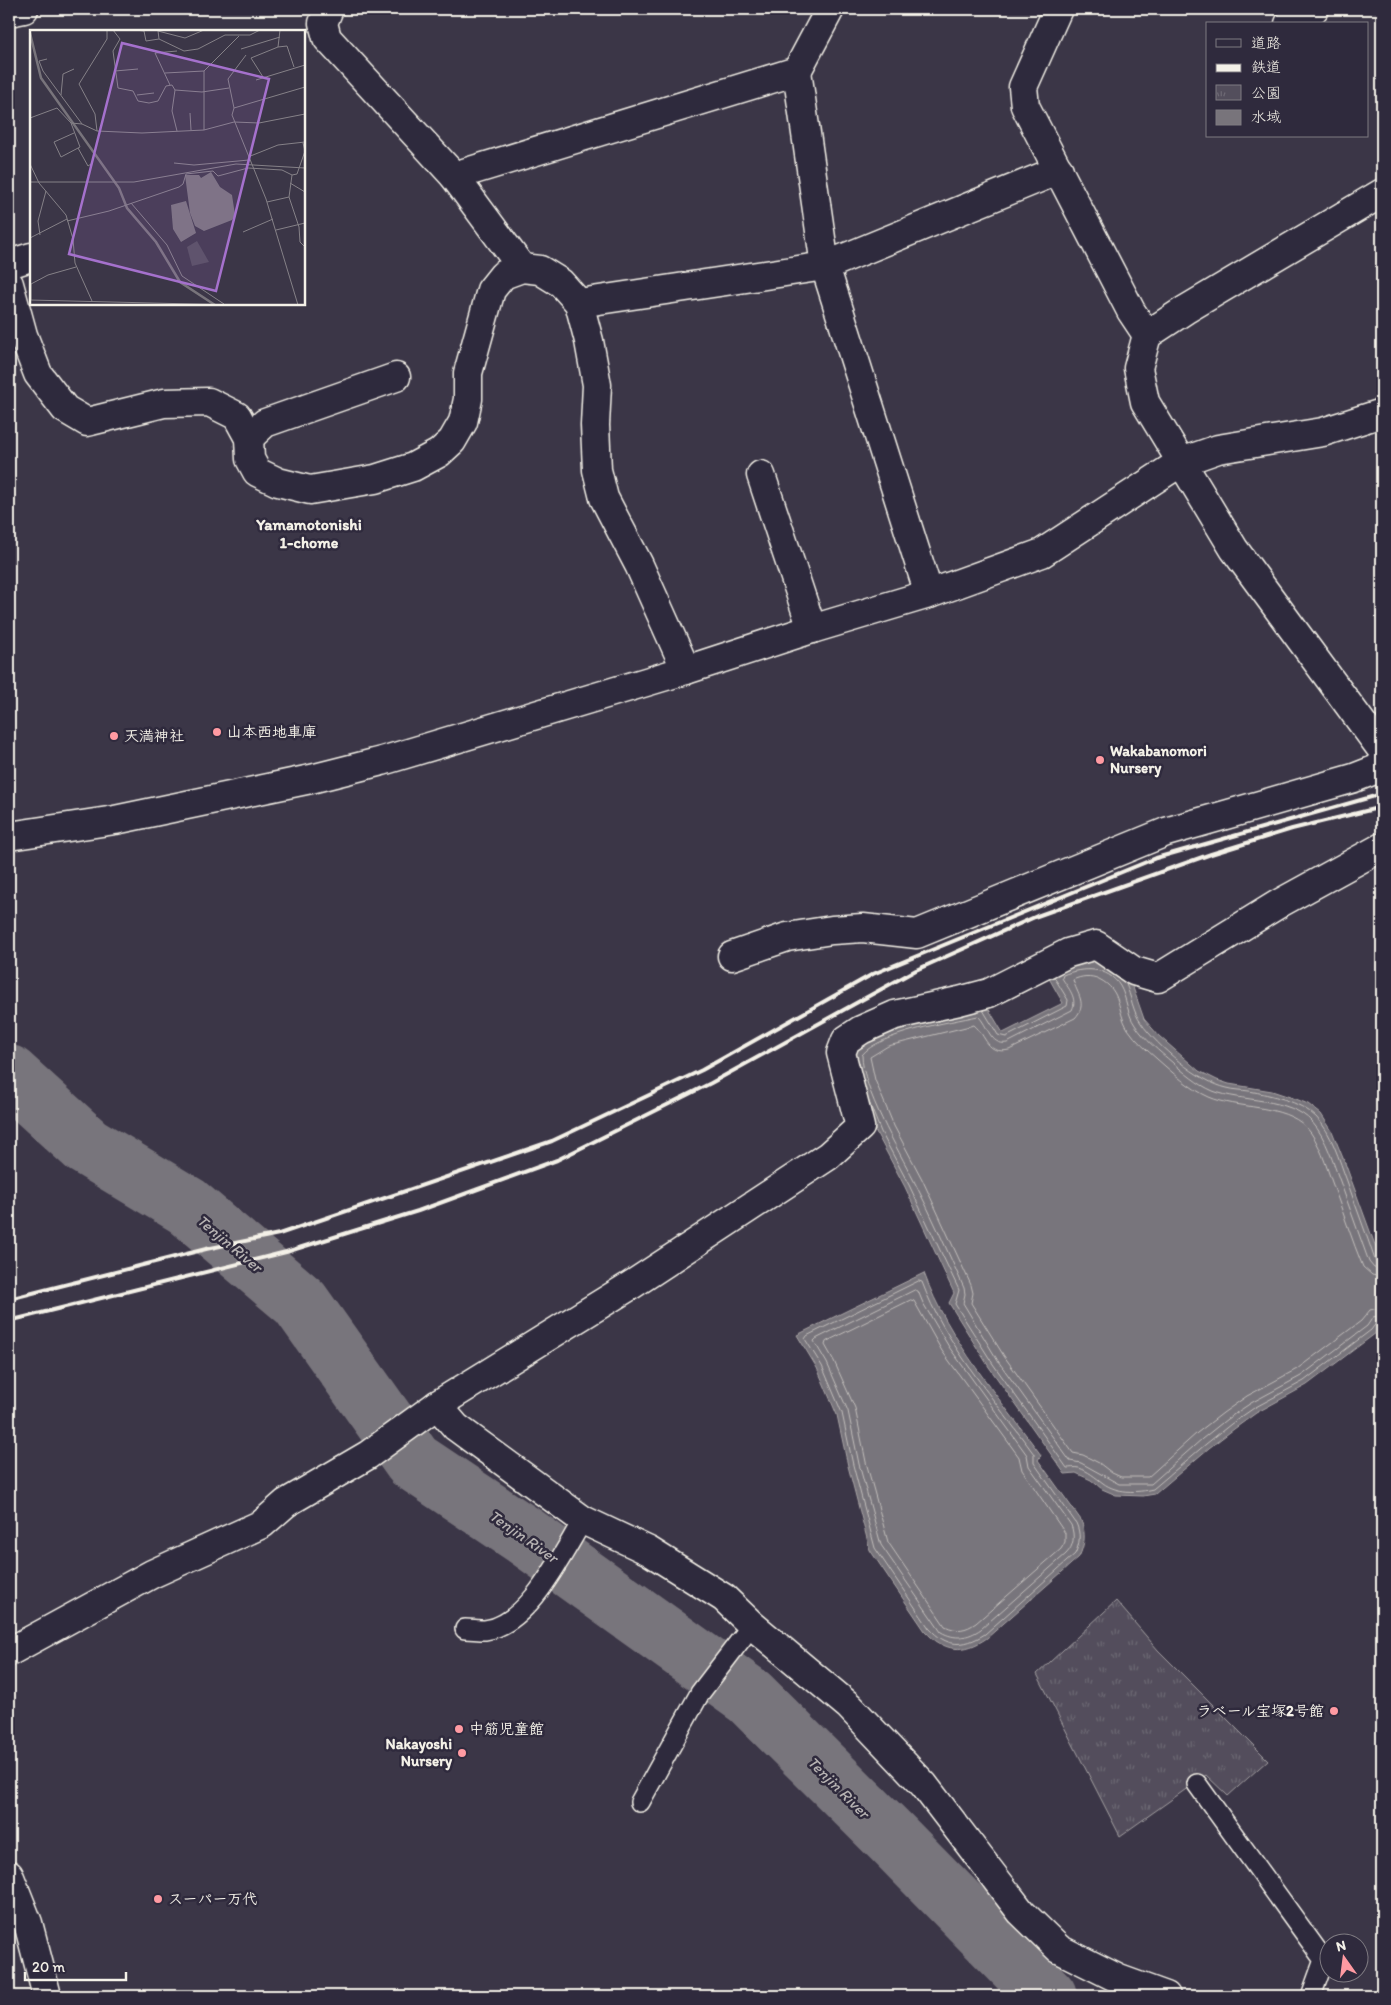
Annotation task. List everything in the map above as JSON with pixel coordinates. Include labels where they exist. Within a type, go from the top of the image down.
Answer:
[{"type":"street","points":[[9,12],[24,9]]},
{"type":"street","points":[[329,9],[323,22],[327,38],[454,176],[522,268]]},
{"type":"street","points":[[830,9],[796,71],[825,266],[929,594]]},
{"type":"street","points":[[1058,9],[1023,87],[1025,106],[1131,310],[1147,335]]},
{"type":"street","points":[[1292,22],[1314,9]]},
{"type":"street","points":[[454,176],[796,71]]},
{"type":"street","points":[[579,303],[825,266],[1058,170]]},
{"type":"street","points":[[1380,742],[1234,549],[1145,402],[1138,368],[1147,335],[1185,310],[1382,193]]},
{"type":"street","points":[[9,264],[30,257]]},
{"type":"street","points":[[9,284],[23,335],[38,374],[65,409],[87,422],[164,403],[209,402],[238,416],[249,438],[250,459],[257,472],[278,482],[310,490],[375,480],[412,467],[438,453],[452,441],[463,422],[468,399],[468,373],[491,290],[503,275],[522,268],[540,270],[561,283],[579,303],[589,341],[597,385],[595,425],[597,470],[604,498],[639,565],[686,670]]},
{"type":"street","points":[[249,438],[265,423],[396,377]]},
{"type":"street","points":[[9,836],[115,820],[311,779],[382,761],[686,670],[812,629],[929,594],[1042,553],[1181,462],[1218,449],[1323,432],[1382,413]]},
{"type":"street","points":[[761,476],[812,629]]},
{"type":"street","points":[[732,956],[787,937],[832,930],[863,928],[916,934],[1166,832],[1354,778],[1382,767]]},
{"type":"street","points":[[9,1652],[152,1574],[262,1524],[286,1503],[368,1455],[428,1412],[633,1284],[828,1156],[860,1127],[841,1053],[846,1040],[861,1030],[895,1015],[989,993],[1068,953],[1096,945],[1134,971],[1158,978],[1280,903],[1382,847]]},
{"type":"street","points":[[428,1412],[456,1427],[576,1530],[650,1551],[724,1598],[744,1635],[849,1706],[924,1785],[1021,1912],[1059,1949],[1119,1979],[1166,1996]]},
{"type":"street","points":[[9,1876],[28,1923],[47,1996]]},
{"type":"lane","points":[[465,1629],[485,1630],[502,1624],[524,1608],[541,1590],[576,1530]]},
{"type":"lane","points":[[640,1802],[700,1693],[744,1635]]},
{"type":"lane","points":[[1196,1784],[1324,1960],[1311,1996]]},
{"type":"green space","points":[[1116,1601],[1158,1650],[1268,1760],[1228,1796],[1206,1775],[1120,1836],[1037,1674]]},
{"type":"water","points":[[1098,958],[1130,979],[1144,1019],[1159,1036],[1199,1071],[1229,1084],[1272,1091],[1296,1099],[1308,1104],[1321,1114],[1332,1131],[1382,1264],[1382,1323],[1376,1333],[1307,1385],[1256,1413],[1234,1429],[1155,1494],[1143,1496],[1116,1495],[1076,1473],[1065,1474],[989,1367],[949,1303],[954,1293],[905,1187],[877,1134],[851,1067],[860,1040],[985,1003],[1003,1033],[1063,1003],[1046,973]]},
{"type":"water","points":[[924,1273],[934,1297],[961,1345],[1041,1455],[1038,1460],[1081,1520],[1084,1530],[1084,1543],[1079,1557],[987,1638],[970,1647],[962,1648],[947,1647],[932,1638],[925,1631],[870,1550],[837,1415],[817,1368],[797,1335]]},
{"type":"waterway","name":"Tenjin River","points":[[9,1075],[87,1146],[187,1206],[300,1302],[413,1461],[525,1536],[750,1697],[1047,1996]]},
{"type":"railway","points":[[9,1299],[206,1249],[279,1234],[552,1141],[702,1070],[873,974],[1156,858],[1382,794]]},
{"type":"railway","points":[[9,1321],[286,1252],[418,1211],[557,1160],[711,1083],[916,970],[1037,916],[1211,854],[1292,829],[1382,807]]},
{"type":"place","name":"山本西地車庫","points":[[217,732]]},
{"type":"place","name":"天満神社","points":[[114,736]]},
{"type":"place","name":"Wakabanomori Nursery","points":[[1100,760]]},
{"type":"place","name":"ラベール宝塚2号館","points":[[1334,1711]]},
{"type":"place","name":"中筋児童館","points":[[459,1729]]},
{"type":"place","name":"Nakayoshi Nursery","points":[[462,1753]]},
{"type":"place","name":"スーパー万代","points":[[158,1899]]},
{"type":"district","name":"Yamamotonishi 1-chome","points":[[309,533]]}]
